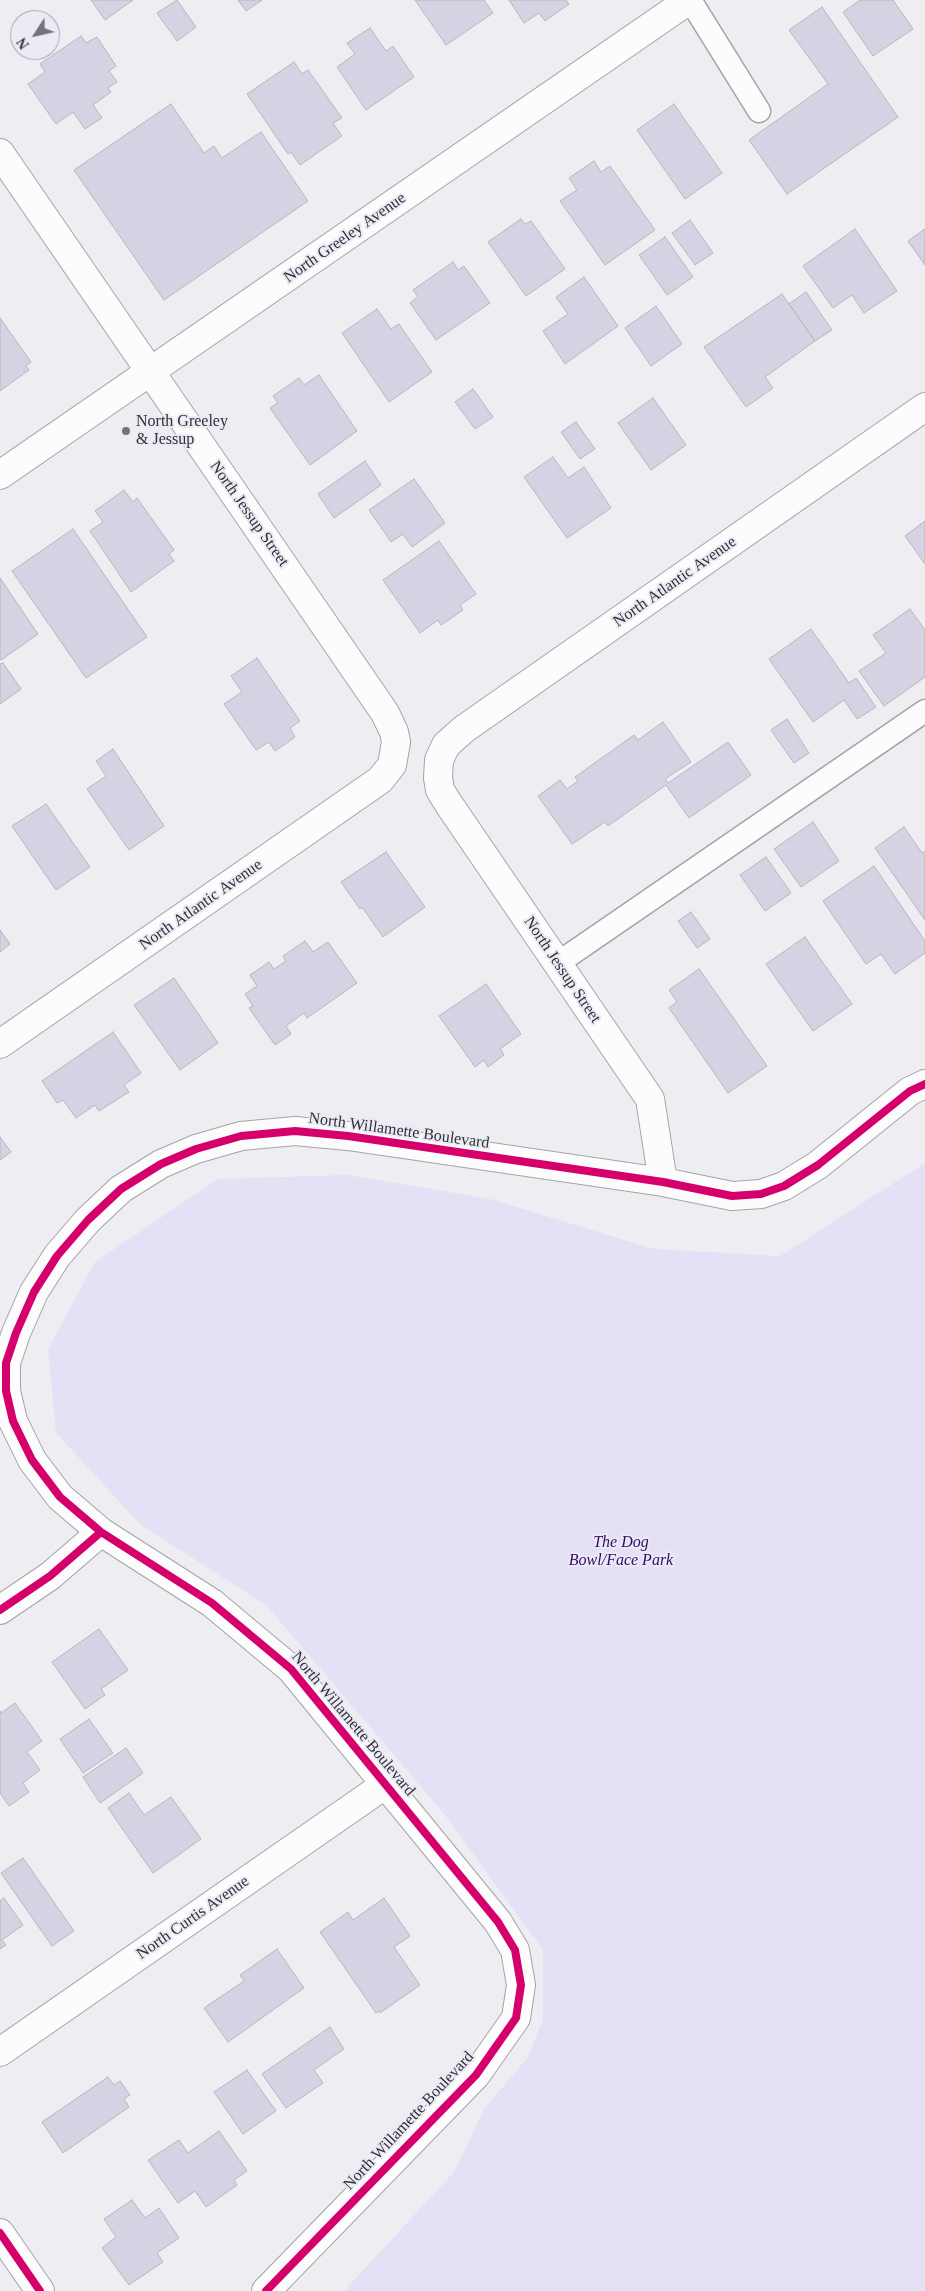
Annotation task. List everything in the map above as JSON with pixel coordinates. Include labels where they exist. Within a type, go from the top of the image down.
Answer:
[{"type":"street","name":"North Greeley Avenue","points":[[0,476],[689,0]]},
{"type":"street","name":"North Jessup Street","points":[[0,153],[386,713],[394,732],[394,758]]},
{"type":"street","name":"North Atlantic Avenue","points":[[438,767],[446,745],[464,729],[925,407]]},
{"type":"street","name":"North Atlantic Avenue","points":[[0,1044],[371,788],[388,773],[394,758]]},
{"type":"street","name":"North Jessup Street","points":[[438,767],[440,790],[448,803],[650,1099],[663,1182]]},
{"type":"street","name":"North Willamette Boulevard","points":[[266,2291],[476,2075],[516,2018],[521,1985],[514,1950],[498,1922],[291,1669],[212,1603],[101,1532],[60,1497],[32,1460],[13,1421],[6,1391],[6,1363],[16,1333],[34,1292],[57,1256],[88,1220],[121,1189],[161,1164],[196,1149],[241,1136],[295,1131],[348,1136],[663,1182],[732,1196],[761,1194],[784,1186],[818,1165],[910,1091],[925,1084]]},
{"type":"street","points":[[0,1610],[50,1576],[101,1532]]},
{"type":"street","name":"North Curtis Avenue","points":[[0,2052],[386,1784]]},
{"type":"street","points":[[0,2233],[40,2291]]},
{"type":"lane","points":[[689,0],[759,111]]},
{"type":"lane","points":[[558,963],[925,711]]},
{"type":"green space","name":"The Dog Bowl/Face Park","points":[[925,1163],[925,2291],[344,2291],[454,2172],[484,2109],[528,2057],[543,2019],[543,1950],[445,1815],[267,1606],[140,1524],[56,1433],[48,1349],[95,1262],[218,1179],[347,1175],[490,1199],[654,1249],[780,1256]]},
{"type":"building","points":[[91,0],[133,0],[105,20]]},
{"type":"building","points":[[177,0],[196,27],[177,41],[157,13]]},
{"type":"building","points":[[238,0],[262,0],[246,11]]},
{"type":"building","points":[[415,0],[484,0],[493,13],[446,45]]},
{"type":"building","points":[[509,0],[566,0],[569,4],[545,21],[539,13],[524,23]]},
{"type":"building","points":[[860,0],[893,0],[913,29],[873,56],[843,12]]},
{"type":"building","points":[[822,7],[898,117],[787,194],[749,140],[828,84],[789,30]]},
{"type":"building","points":[[370,28],[386,51],[393,46],[414,77],[366,110],[337,67],[355,54],[347,43]]},
{"type":"building","points":[[81,36],[86,43],[97,37],[116,66],[109,71],[117,82],[108,88],[111,92],[93,105],[102,118],[85,129],[73,112],[56,124],[28,84],[45,72],[40,64],[46,60],[60,60],[60,50]]},
{"type":"building","points":[[294,62],[302,74],[308,70],[342,118],[333,123],[342,136],[300,165],[291,152],[288,154],[247,94]]},
{"type":"building","points":[[171,104],[204,153],[214,146],[222,158],[261,132],[308,201],[164,300],[74,170]]},
{"type":"building","points":[[674,104],[722,173],[685,199],[637,130]]},
{"type":"building","points":[[594,161],[601,172],[610,166],[655,230],[605,265],[560,201],[577,190],[569,178]]},
{"type":"building","points":[[521,219],[525,224],[531,221],[565,269],[526,296],[488,242]]},
{"type":"building","points":[[690,220],[713,253],[695,265],[672,233]]},
{"type":"building","points":[[855,229],[897,291],[864,313],[852,295],[833,308],[803,266]]},
{"type":"building","points":[[925,229],[925,265],[908,241]]},
{"type":"building","points":[[665,237],[693,277],[667,295],[639,255]]},
{"type":"building","points":[[453,262],[458,270],[464,266],[490,303],[436,340],[410,303],[418,297],[413,290]]},
{"type":"building","points":[[584,277],[618,326],[565,364],[543,331],[568,314],[556,297]]},
{"type":"building","points":[[806,292],[832,330],[815,341],[789,304]]},
{"type":"building","points":[[782,294],[815,341],[765,377],[773,388],[746,407],[704,347]]},
{"type":"building","points":[[656,306],[682,344],[651,366],[625,328]]},
{"type":"building","points":[[377,309],[391,329],[399,324],[432,372],[389,402],[342,333]]},
{"type":"building","points":[[0,318],[31,362],[26,366],[29,370],[0,391]]},
{"type":"building","points":[[319,375],[357,431],[310,465],[270,408],[278,403],[273,396],[299,378],[304,385]]},
{"type":"building","points":[[473,389],[493,417],[475,429],[455,402]]},
{"type":"building","points":[[653,398],[686,445],[651,470],[618,423]]},
{"type":"building","points":[[576,422],[595,449],[580,459],[561,432]]},
{"type":"building","points":[[553,457],[568,478],[584,467],[611,508],[567,538],[524,477]]},
{"type":"building","points":[[365,461],[381,485],[334,518],[318,494]]},
{"type":"building","points":[[414,479],[445,523],[412,547],[403,534],[391,542],[369,510]]},
{"type":"building","points":[[124,490],[133,502],[137,498],[174,550],[169,554],[174,561],[131,592],[90,531],[103,522],[95,511]]},
{"type":"building","points":[[925,521],[925,564],[905,536]]},
{"type":"building","points":[[73,529],[147,637],[86,678],[12,571]]},
{"type":"building","points":[[439,541],[476,594],[460,605],[463,610],[441,625],[438,620],[420,633],[383,580]]},
{"type":"building","points":[[0,578],[38,634],[1,660],[0,659]]},
{"type":"building","points":[[910,609],[925,630],[925,677],[884,706],[859,671],[886,653],[873,635]]},
{"type":"building","points":[[811,629],[849,683],[856,678],[876,707],[857,719],[844,700],[813,722],[769,659]]},
{"type":"building","points":[[257,658],[300,721],[290,728],[295,737],[275,751],[269,742],[256,750],[224,704],[242,692],[231,676]]},
{"type":"building","points":[[3,663],[21,689],[0,704],[0,664]]},
{"type":"building","points":[[787,719],[809,753],[794,763],[771,730]]},
{"type":"building","points":[[663,722],[691,762],[665,779],[668,783],[728,742],[751,775],[689,818],[666,785],[608,826],[605,822],[572,844],[538,796],[560,780],[567,789],[578,781],[575,777],[634,735],[638,740]]},
{"type":"building","points":[[113,749],[164,826],[129,850],[87,789],[106,776],[96,761]]},
{"type":"building","points":[[46,804],[90,867],[56,890],[12,826]]},
{"type":"building","points":[[813,822],[839,861],[801,887],[774,849]]},
{"type":"building","points":[[904,827],[922,853],[925,851],[925,920],[875,848]]},
{"type":"building","points":[[386,852],[425,907],[383,937],[362,907],[360,909],[341,882]]},
{"type":"building","points":[[766,857],[791,893],[765,911],[740,875]]},
{"type":"building","points":[[874,866],[925,941],[925,953],[895,974],[881,954],[866,964],[823,901]]},
{"type":"building","points":[[691,912],[710,939],[697,948],[678,921]]},
{"type":"building","points":[[0,930],[10,944],[0,952]]},
{"type":"building","points":[[805,937],[852,1004],[813,1031],[766,964]]},
{"type":"building","points":[[305,941],[313,952],[328,942],[357,983],[307,1018],[304,1013],[286,1026],[291,1034],[275,1045],[249,1008],[253,1006],[245,994],[257,986],[250,975],[269,962],[274,969],[286,961],[283,956]]},
{"type":"building","points":[[699,969],[767,1066],[728,1093],[669,1008],[677,1002],[669,990]]},
{"type":"building","points":[[174,978],[218,1043],[180,1070],[134,1005]]},
{"type":"building","points":[[486,984],[521,1034],[500,1049],[504,1055],[488,1067],[484,1060],[475,1067],[439,1016]]},
{"type":"building","points":[[113,1032],[141,1073],[124,1085],[129,1092],[99,1111],[95,1105],[76,1118],[63,1100],[57,1103],[42,1081]]},
{"type":"building","points":[[0,1137],[11,1152],[0,1160]]},
{"type":"building","points":[[99,1629],[128,1670],[101,1689],[105,1695],[85,1709],[52,1662]]},
{"type":"building","points":[[15,1703],[42,1741],[27,1752],[40,1770],[23,1783],[29,1792],[9,1806],[0,1793],[0,1711],[1,1713]]},
{"type":"building","points":[[89,1719],[113,1753],[83,1773],[60,1739]]},
{"type":"building","points":[[126,1748],[143,1773],[100,1803],[83,1777]]},
{"type":"building","points":[[129,1793],[144,1815],[171,1797],[201,1839],[153,1873],[108,1808]]},
{"type":"building","points":[[23,1858],[74,1931],[52,1946],[1,1873]]},
{"type":"building","points":[[4,1898],[23,1925],[2,1940],[6,1945],[0,1949],[0,1901]]},
{"type":"building","points":[[384,1898],[410,1936],[394,1947],[420,1985],[380,2013],[379,2011],[376,2013],[320,1932],[348,1912],[353,1920]]},
{"type":"building","points":[[277,1949],[304,1988],[228,2042],[204,2008],[244,1981],[240,1975]]},
{"type":"building","points":[[330,2027],[344,2049],[314,2070],[323,2083],[286,2108],[262,2074]]},
{"type":"building","points":[[247,2070],[276,2111],[243,2134],[214,2092]]},
{"type":"building","points":[[108,2077],[114,2085],[120,2081],[130,2095],[124,2099],[129,2107],[63,2153],[42,2122]]},
{"type":"building","points":[[219,2131],[247,2171],[234,2180],[237,2185],[206,2207],[195,2191],[178,2203],[148,2160],[179,2140],[188,2153]]},
{"type":"building","points":[[132,2200],[145,2218],[159,2208],[179,2238],[157,2253],[163,2262],[129,2285],[102,2248],[116,2237],[104,2219]]},
{"type":"cycle path","points":[[266,2291],[476,2075],[516,2018],[521,1985],[515,1950],[498,1922],[291,1669],[212,1603],[101,1532],[60,1497],[32,1460],[13,1421],[6,1391],[6,1363],[16,1333],[34,1292],[57,1256],[88,1220],[121,1189],[161,1164],[196,1149],[241,1136],[295,1131],[348,1136],[663,1182],[732,1196],[761,1194],[784,1186],[818,1165],[910,1091],[925,1084]]},
{"type":"cycle path","points":[[0,1610],[50,1576],[101,1532]]},
{"type":"cycle path","points":[[0,2233],[40,2291]]},
{"type":"place","name":"North Greeley & Jessup","points":[[126,431]]}]
